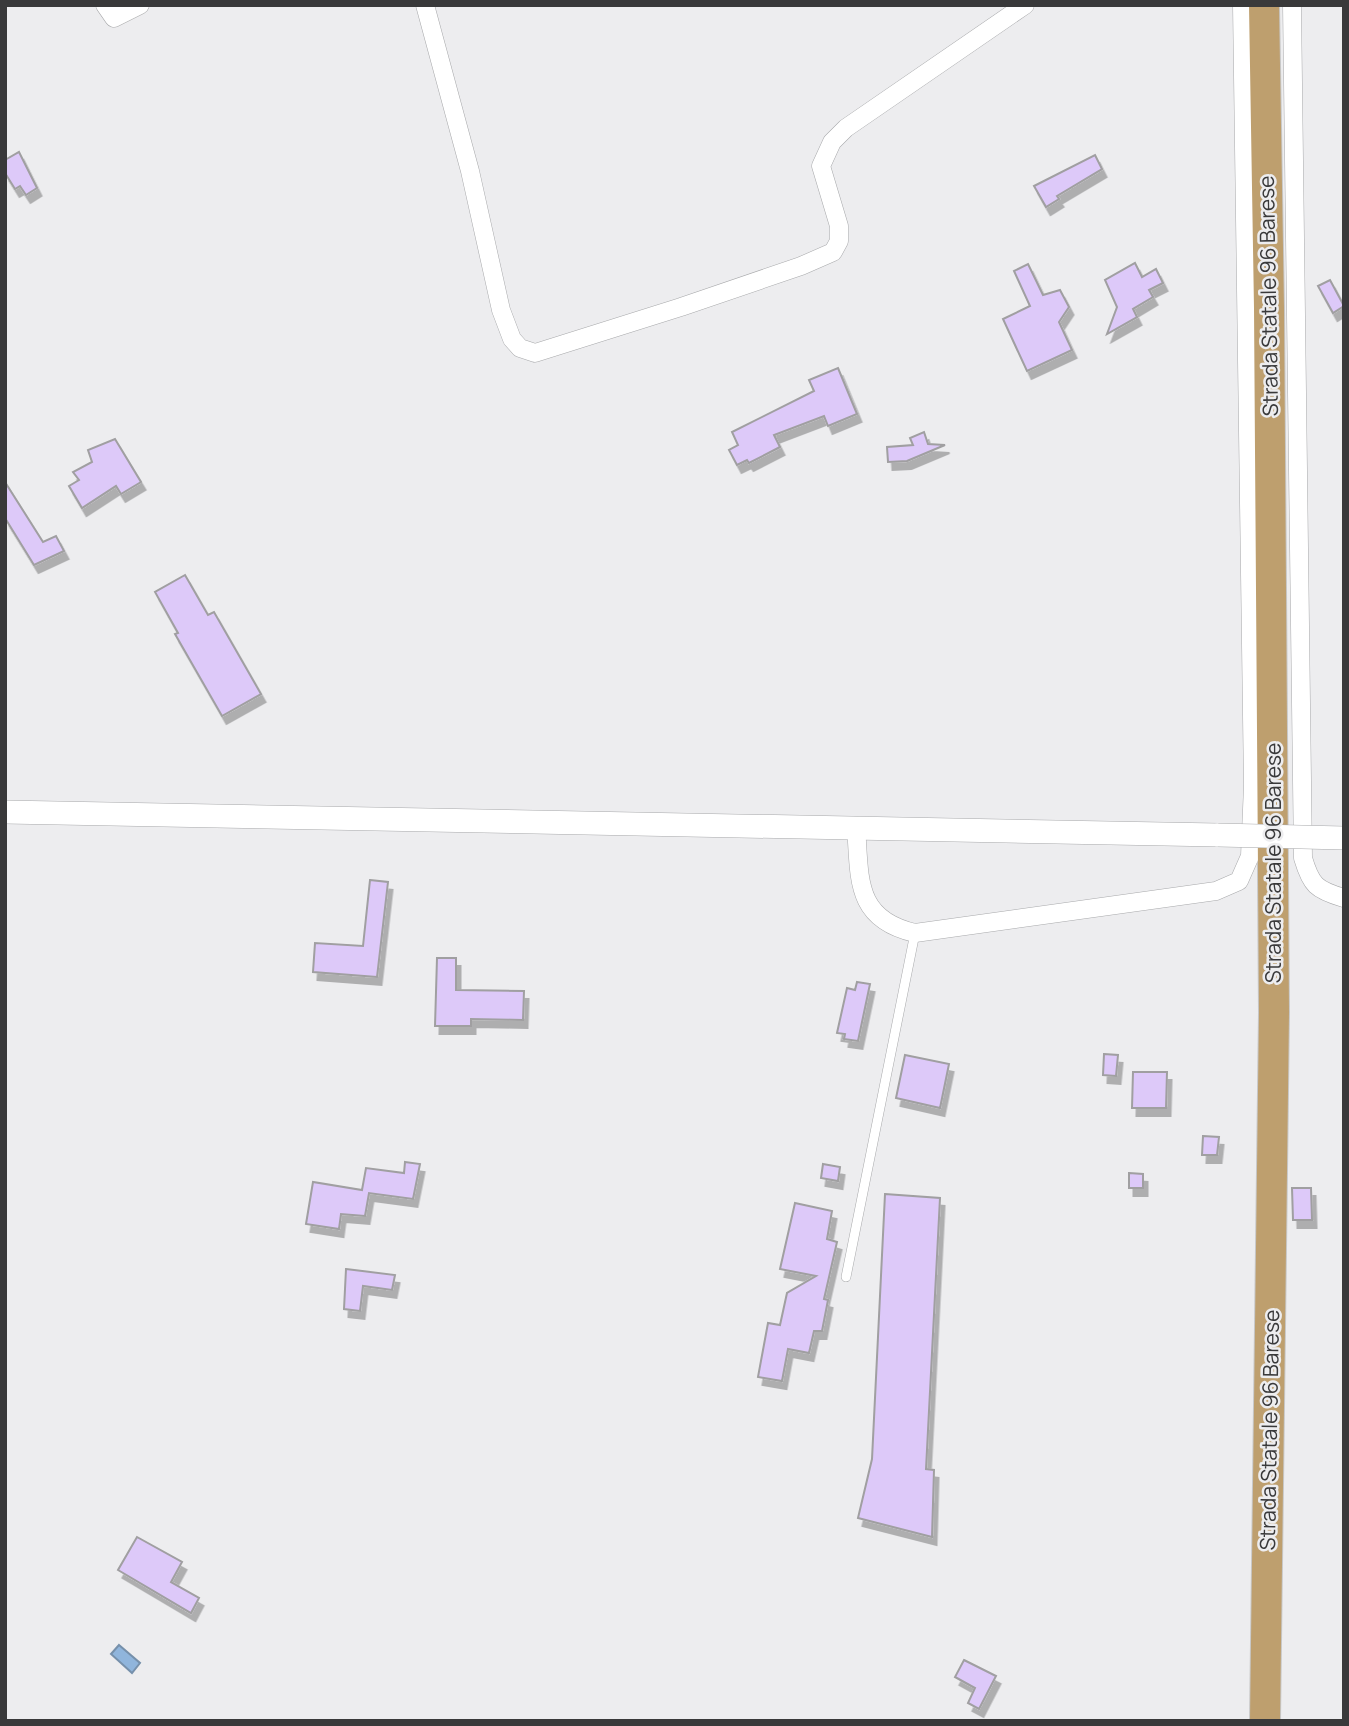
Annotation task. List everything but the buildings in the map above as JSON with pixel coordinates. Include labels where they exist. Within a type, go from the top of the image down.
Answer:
[{"type":"highway","name":"Strada Statale 96 Barese","points":[[1264,5],[1274,1013],[1265,1721]]},
{"type":"street","points":[[105,5],[114,18],[140,5]]},
{"type":"street","points":[[425,5],[470,171],[504,318],[512,339],[520,348],[535,353],[681,307],[833,252],[839,241],[839,226],[821,166],[832,142],[846,128],[1026,5]]},
{"type":"street","points":[[856,826],[860,886],[871,911],[894,928],[915,933],[1216,891],[1239,881],[1250,856],[1253,786],[1242,5]]},
{"type":"street","points":[[1292,5],[1303,858],[1310,882],[1327,893],[1344,898]]},
{"type":"street","points":[[5,812],[856,826],[1344,838]]},
{"type":"lane","points":[[846,1277],[915,933]]},
{"type":"water","points":[[119,1645],[140,1663],[132,1673],[111,1654]]}]
